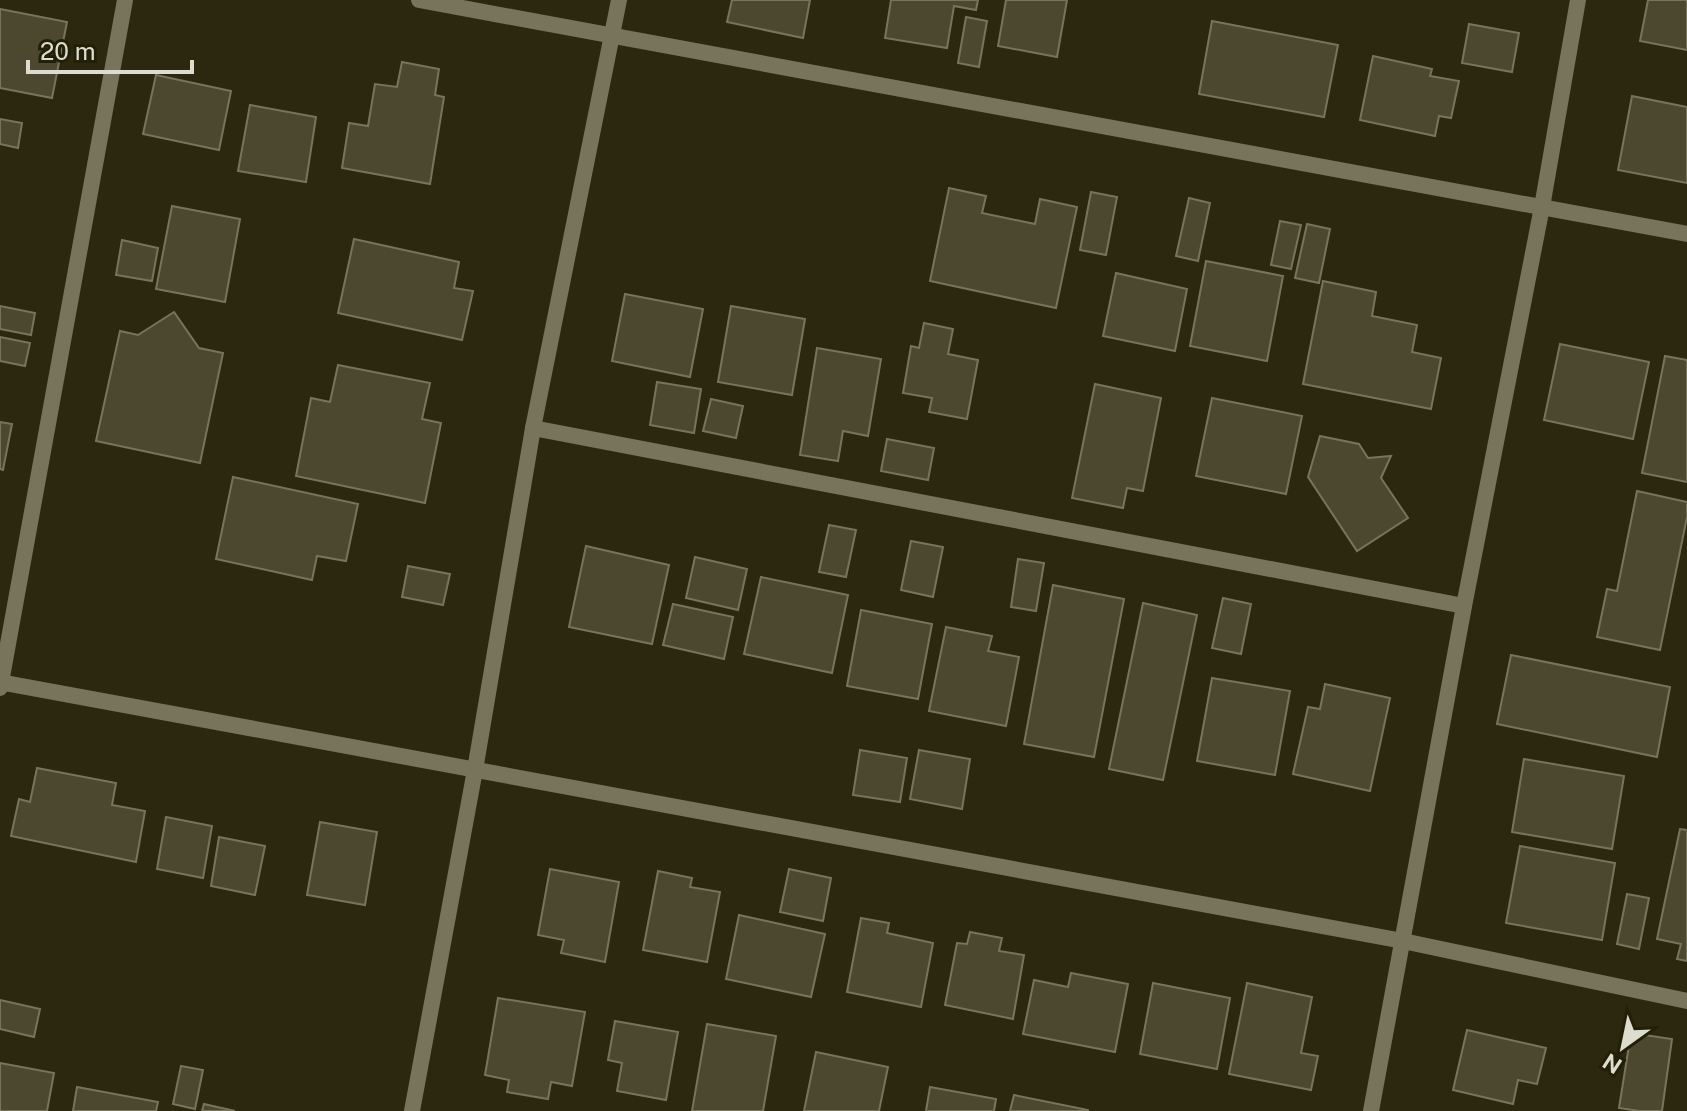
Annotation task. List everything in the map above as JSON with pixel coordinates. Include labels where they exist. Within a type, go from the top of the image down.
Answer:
[{"type":"street","points":[[125,0],[0,684],[1403,941],[1687,1001]]},
{"type":"street","points":[[419,0],[1687,234]]},
{"type":"street","points":[[412,1111],[475,770],[533,428],[619,0]]},
{"type":"street","points":[[1371,1111],[1464,606],[1542,207],[1578,0]]},
{"type":"street","points":[[533,428],[1464,606]]},
{"type":"building","points":[[732,0],[810,0],[803,38],[727,22]]},
{"type":"building","points":[[891,0],[978,0],[976,10],[954,6],[947,48],[885,38]]},
{"type":"building","points":[[1006,0],[1067,0],[1057,57],[998,46]]},
{"type":"building","points":[[1648,0],[1687,0],[1687,50],[1640,41]]},
{"type":"building","points":[[0,9],[67,22],[52,98],[0,88]]},
{"type":"building","points":[[966,17],[987,21],[979,67],[958,63]]},
{"type":"building","points":[[1212,21],[1338,45],[1324,117],[1199,94]]},
{"type":"building","points":[[1469,24],[1519,33],[1512,72],[1462,63]]},
{"type":"building","points":[[1373,56],[1432,69],[1430,76],[1459,81],[1451,118],[1439,116],[1435,136],[1360,120]]},
{"type":"building","points":[[402,62],[439,69],[435,95],[444,97],[430,184],[342,168],[349,123],[368,126],[375,84],[397,87]]},
{"type":"building","points":[[156,75],[231,91],[219,150],[143,134]]},
{"type":"building","points":[[1632,96],[1687,107],[1687,183],[1618,170]]},
{"type":"building","points":[[250,105],[316,117],[306,182],[238,171]]},
{"type":"building","points":[[0,119],[22,123],[18,148],[0,144]]},
{"type":"building","points":[[949,188],[986,196],[982,213],[1035,224],[1040,199],[1077,207],[1056,308],[930,281]]},
{"type":"building","points":[[1091,192],[1117,197],[1106,255],[1080,250]]},
{"type":"building","points":[[1189,198],[1210,203],[1198,261],[1176,256]]},
{"type":"building","points":[[172,206],[240,219],[225,302],[156,289]]},
{"type":"building","points":[[1280,221],[1301,225],[1291,269],[1271,265]]},
{"type":"building","points":[[1307,224],[1330,229],[1319,283],[1295,278]]},
{"type":"building","points":[[354,239],[459,262],[454,288],[473,291],[462,340],[338,313]]},
{"type":"building","points":[[122,240],[158,248],[152,281],[116,275]]},
{"type":"building","points":[[1206,261],[1283,276],[1267,361],[1190,346]]},
{"type":"building","points":[[1116,273],[1187,289],[1175,351],[1103,336]]},
{"type":"building","points":[[1323,281],[1376,292],[1372,316],[1417,325],[1412,352],[1441,358],[1431,409],[1303,384]]},
{"type":"building","points":[[625,294],[703,309],[690,377],[612,361]]},
{"type":"building","points":[[0,306],[35,313],[31,335],[0,329]]},
{"type":"building","points":[[731,306],[805,319],[792,395],[718,382]]},
{"type":"building","points":[[174,312],[199,348],[223,353],[200,463],[96,441],[120,331],[138,335]]},
{"type":"building","points":[[924,323],[953,329],[948,354],[978,360],[967,419],[929,412],[932,398],[903,393],[911,346],[919,348]]},
{"type":"building","points":[[0,337],[30,343],[25,366],[0,361]]},
{"type":"building","points":[[1560,344],[1649,362],[1633,439],[1544,420]]},
{"type":"building","points":[[817,348],[881,359],[868,436],[843,431],[838,461],[800,455]]},
{"type":"building","points":[[1665,356],[1687,360],[1687,482],[1642,473]]},
{"type":"building","points":[[338,365],[430,383],[422,419],[441,423],[425,503],[296,476],[311,398],[330,402]]},
{"type":"building","points":[[657,382],[701,389],[694,433],[650,425]]},
{"type":"building","points":[[1095,384],[1161,398],[1143,491],[1127,488],[1123,508],[1072,498]]},
{"type":"building","points":[[1212,398],[1302,416],[1286,494],[1196,476]]},
{"type":"building","points":[[711,399],[743,406],[736,438],[703,431]]},
{"type":"building","points":[[0,422],[12,424],[3,470],[0,469]]},
{"type":"building","points":[[1320,436],[1359,444],[1368,458],[1391,456],[1381,478],[1408,518],[1357,551],[1308,477]]},
{"type":"building","points":[[887,439],[934,448],[928,480],[881,471]]},
{"type":"building","points":[[233,477],[358,504],[346,561],[317,556],[312,580],[216,559]]},
{"type":"building","points":[[1637,491],[1687,502],[1687,517],[1660,650],[1597,637],[1607,589],[1617,591]]},
{"type":"building","points":[[829,525],[856,530],[846,577],[819,572]]},
{"type":"building","points":[[911,541],[943,547],[933,597],[901,590]]},
{"type":"building","points":[[586,546],[669,565],[652,644],[569,627]]},
{"type":"building","points":[[695,557],[747,569],[738,610],[686,598]]},
{"type":"building","points":[[1018,559],[1044,563],[1036,611],[1011,607]]},
{"type":"building","points":[[408,566],[450,574],[443,605],[402,597]]},
{"type":"building","points":[[761,577],[848,595],[832,673],[744,654]]},
{"type":"building","points":[[1053,585],[1124,599],[1094,757],[1024,744]]},
{"type":"building","points":[[1223,598],[1251,604],[1241,654],[1212,648]]},
{"type":"building","points":[[1143,603],[1197,615],[1163,780],[1109,769]]},
{"type":"building","points":[[673,604],[733,617],[724,659],[663,645]]},
{"type":"building","points":[[861,610],[932,624],[918,699],[847,686]]},
{"type":"building","points":[[946,627],[992,636],[988,651],[1019,657],[1006,726],[929,711]]},
{"type":"building","points":[[1511,655],[1670,687],[1657,757],[1497,724]]},
{"type":"building","points":[[1212,678],[1290,691],[1275,775],[1197,761]]},
{"type":"building","points":[[1325,684],[1390,698],[1370,791],[1293,774],[1308,707],[1320,709]]},
{"type":"building","points":[[860,750],[907,758],[900,802],[853,795]]},
{"type":"building","points":[[919,750],[970,759],[962,809],[910,799]]},
{"type":"building","points":[[1524,759],[1624,776],[1612,849],[1512,832]]},
{"type":"building","points":[[37,768],[116,783],[112,805],[145,811],[136,862],[11,836],[19,799],[30,802]]},
{"type":"building","points":[[166,817],[212,826],[203,878],[157,869]]},
{"type":"building","points":[[320,822],[377,832],[365,905],[307,895]]},
{"type":"building","points":[[1680,829],[1687,830],[1687,961],[1677,959],[1681,944],[1657,939]]},
{"type":"building","points":[[219,837],[265,846],[255,895],[211,886]]},
{"type":"building","points":[[1520,846],[1615,863],[1602,940],[1506,923]]},
{"type":"building","points":[[550,869],[619,882],[605,962],[561,953],[564,940],[538,935]]},
{"type":"building","points":[[789,869],[831,878],[823,921],[780,912]]},
{"type":"building","points":[[658,871],[692,878],[690,887],[720,892],[707,962],[643,950]]},
{"type":"building","points":[[1627,894],[1649,898],[1639,949],[1617,944]]},
{"type":"building","points":[[739,915],[825,934],[811,997],[726,979]]},
{"type":"building","points":[[861,918],[889,923],[887,933],[933,943],[921,1007],[847,992]]},
{"type":"building","points":[[970,932],[1002,938],[999,951],[1024,955],[1013,1019],[945,1005],[957,943],[967,944]]},
{"type":"building","points":[[1071,973],[1128,984],[1115,1052],[1023,1034],[1034,980],[1068,987]]},
{"type":"building","points":[[1153,983],[1230,998],[1217,1069],[1140,1054]]},
{"type":"building","points":[[1247,983],[1312,997],[1301,1053],[1318,1056],[1311,1090],[1229,1074]]},
{"type":"building","points":[[498,998],[585,1012],[572,1086],[551,1082],[548,1099],[507,1092],[509,1080],[485,1075]]},
{"type":"building","points":[[0,1000],[40,1009],[34,1037],[0,1029]]},
{"type":"building","points":[[615,1021],[678,1032],[666,1100],[617,1091],[622,1063],[608,1060]]},
{"type":"building","points":[[707,1024],[776,1036],[763,1111],[692,1111]]},
{"type":"building","points":[[1467,1030],[1546,1048],[1537,1084],[1518,1080],[1513,1104],[1453,1090]]},
{"type":"building","points":[[1631,1033],[1672,1039],[1662,1111],[1619,1108]]},
{"type":"building","points":[[816,1052],[888,1067],[879,1111],[804,1111]]},
{"type":"building","points":[[0,1063],[54,1073],[47,1111],[0,1111]]},
{"type":"building","points":[[181,1066],[203,1070],[195,1109],[173,1104]]},
{"type":"building","points":[[77,1087],[158,1102],[156,1111],[73,1111]]},
{"type":"building","points":[[930,1087],[996,1099],[994,1111],[926,1111]]},
{"type":"building","points":[[1014,1095],[1088,1110],[1088,1111],[1010,1111]]},
{"type":"building","points":[[204,1104],[235,1111],[202,1111]]}]
